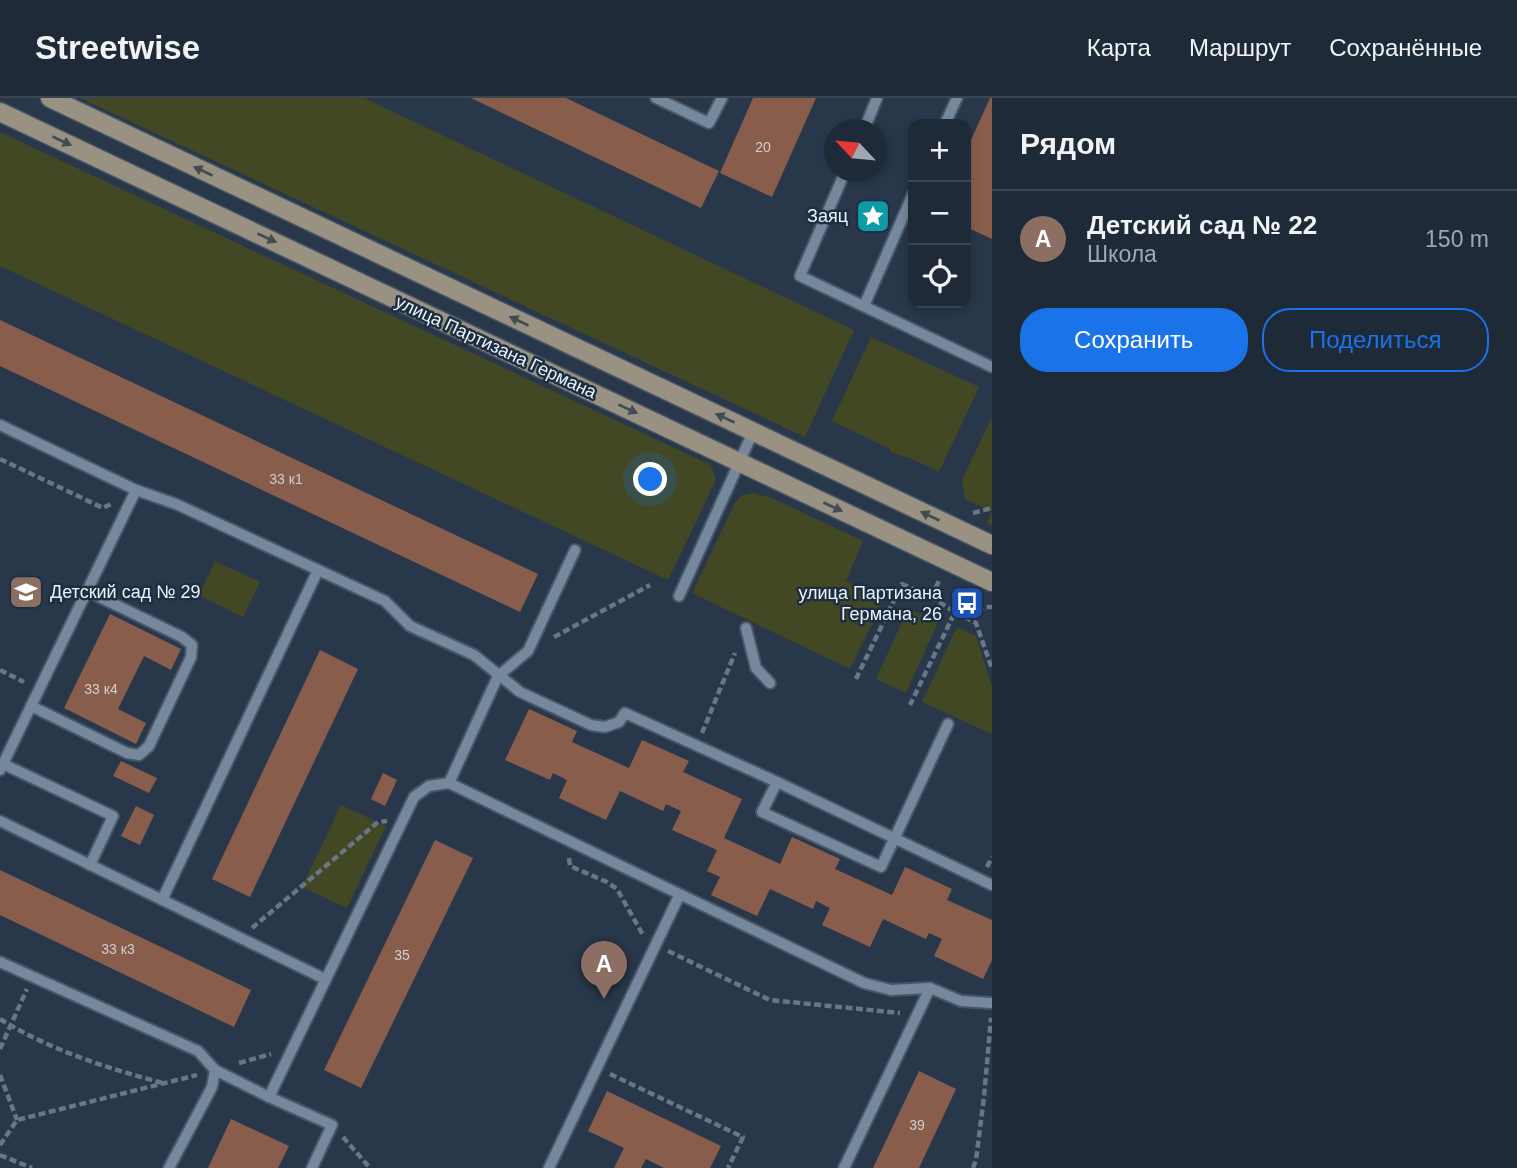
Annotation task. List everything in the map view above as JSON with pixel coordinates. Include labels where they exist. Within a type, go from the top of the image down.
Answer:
[{"type":"main road","name":"улица Партизана Германа","points":[[50,98],[992,545]]},
{"type":"main road","name":"улица Партизана Германа","points":[[0,111],[992,582]]},
{"type":"lane","points":[[656,98],[709,124],[722,98]]},
{"type":"lane","points":[[868,119],[877,98]]},
{"type":"lane","points":[[947,119],[957,98]]},
{"type":"lane","points":[[841,182],[800,276],[992,367]]},
{"type":"lane","points":[[864,306],[908,205]]},
{"type":"lane","points":[[0,425],[136,490],[176,504],[385,601],[410,626],[474,655],[520,692],[591,725],[605,727],[619,722],[625,713],[992,886]]},
{"type":"lane","points":[[679,596],[753,432]]},
{"type":"lane","points":[[90,865],[113,816],[1,767],[136,490]]},
{"type":"lane","points":[[449,783],[498,676],[528,651],[575,550]]},
{"type":"lane","points":[[162,900],[318,570]]},
{"type":"lane","points":[[30,706],[127,753],[139,755],[149,746],[191,657],[192,645],[87,591]]},
{"type":"lane","points":[[746,628],[756,668],[770,683]]},
{"type":"lane","points":[[776,782],[762,812],[881,867],[948,724]]},
{"type":"lane","points":[[269,1097],[415,797],[429,786],[449,783],[864,984],[891,990],[930,988],[961,1001],[992,1003]]},
{"type":"lane","points":[[0,821],[325,979]]},
{"type":"lane","points":[[549,1168],[679,896]]},
{"type":"lane","points":[[0,962],[198,1051],[215,1070],[332,1125],[312,1168]]},
{"type":"lane","points":[[844,1168],[930,988]]},
{"type":"lane","points":[[169,1168],[212,1087],[215,1070]]},
{"type":"path","points":[[0,459],[103,508],[136,490]]},
{"type":"path","points":[[972,513],[992,508]]},
{"type":"path","points":[[931,597],[941,576]]},
{"type":"path","points":[[856,680],[902,584],[976,623],[992,669]]},
{"type":"path","points":[[528,651],[650,585]]},
{"type":"path","points":[[968,618],[985,607],[992,607]]},
{"type":"path","points":[[909,705],[955,612]]},
{"type":"path","points":[[697,746],[746,628]]},
{"type":"path","points":[[0,670],[11,676]]},
{"type":"path","points":[[243,936],[378,822],[397,820]]},
{"type":"path","points":[[574,844],[569,855],[570,866],[617,889],[646,938],[656,944],[770,1000],[918,1015]]},
{"type":"path","points":[[0,1049],[31,982]]},
{"type":"path","points":[[973,1168],[984,1097],[992,1003]]},
{"type":"path","points":[[0,1019],[70,1054],[108,1068],[164,1083]]},
{"type":"path","points":[[0,1145],[17,1121],[292,1048]]},
{"type":"path","points":[[597,1067],[743,1137],[729,1168]]},
{"type":"path","points":[[0,1075],[17,1121]]},
{"type":"path","points":[[332,1125],[370,1168]]},
{"type":"path","points":[[0,1155],[32,1168]]},
{"type":"green space","points":[[80,98],[364,98],[854,330],[805,437]]},
{"type":"green space","points":[[0,132],[711,465],[716,480],[668,580],[0,266]]},
{"type":"green space","points":[[871,337],[979,387],[939,472],[892,453],[890,449],[832,421]]},
{"type":"green space","points":[[992,417],[992,511],[965,499],[962,480]]},
{"type":"green space","points":[[753,493],[772,498],[863,541],[846,581],[884,599],[850,669],[692,593],[735,503],[742,495]]},
{"type":"green space","points":[[992,511],[992,526],[987,523]]},
{"type":"green space","points":[[215,561],[260,582],[243,617],[199,595]]},
{"type":"green space","points":[[908,609],[938,622],[906,693],[876,679]]},
{"type":"green space","points":[[957,627],[976,636],[992,687],[992,734],[922,702]]},
{"type":"green space","points":[[341,805],[386,826],[347,908],[302,887]]},
{"type":"building","points":[[471,98],[566,98],[719,171],[701,208]]},
{"type":"building","points":[[753,98],[816,98],[772,197],[720,173]]},
{"type":"building","points":[[992,98],[992,239],[971,229],[971,140]]},
{"type":"building","points":[[0,320],[538,574],[520,612],[0,366]]},
{"type":"building","points":[[110,614],[181,649],[171,670],[144,656],[118,709],[146,723],[136,744],[64,708]]},
{"type":"building","points":[[320,650],[358,669],[250,897],[212,879]]},
{"type":"building","points":[[529,709],[577,731],[572,742],[629,768],[642,740],[689,761],[683,772],[742,799],[724,838],[780,864],[792,837],[840,859],[835,869],[892,895],[905,867],[952,889],[947,900],[992,920],[992,960],[983,979],[934,956],[942,939],[929,933],[926,939],[883,919],[870,947],[822,925],[830,908],[816,901],[813,909],[770,889],[757,916],[711,895],[720,877],[707,871],[717,850],[672,830],[681,811],[666,804],[663,811],[620,791],[606,820],[559,798],[567,780],[553,773],[550,780],[505,760]]},
{"type":"building","points":[[121,761],[157,778],[149,793],[113,776]]},
{"type":"building","points":[[383,773],[397,780],[385,806],[371,799]]},
{"type":"building","points":[[136,806],[154,815],[140,845],[121,836]]},
{"type":"building","points":[[435,840],[473,858],[361,1088],[324,1070]]},
{"type":"building","points":[[0,870],[251,990],[234,1027],[0,915]]},
{"type":"building","points":[[919,1071],[956,1089],[919,1168],[873,1168]]},
{"type":"building","points":[[607,1091],[721,1146],[710,1168],[664,1168],[646,1159],[641,1168],[614,1168],[624,1148],[588,1131]]},
{"type":"building","points":[[231,1119],[289,1146],[278,1168],[208,1168]]},
{"type":"place","name":"Заяц","points":[[873,216]]},
{"type":"place","name":"Детский сад № 29","points":[[26,592]]},
{"type":"place","name":"улица Партизана Германа, 26","points":[[967,603]]},
{"type":"place","name":"Детский сад № 22","points":[[604,999]]}]
